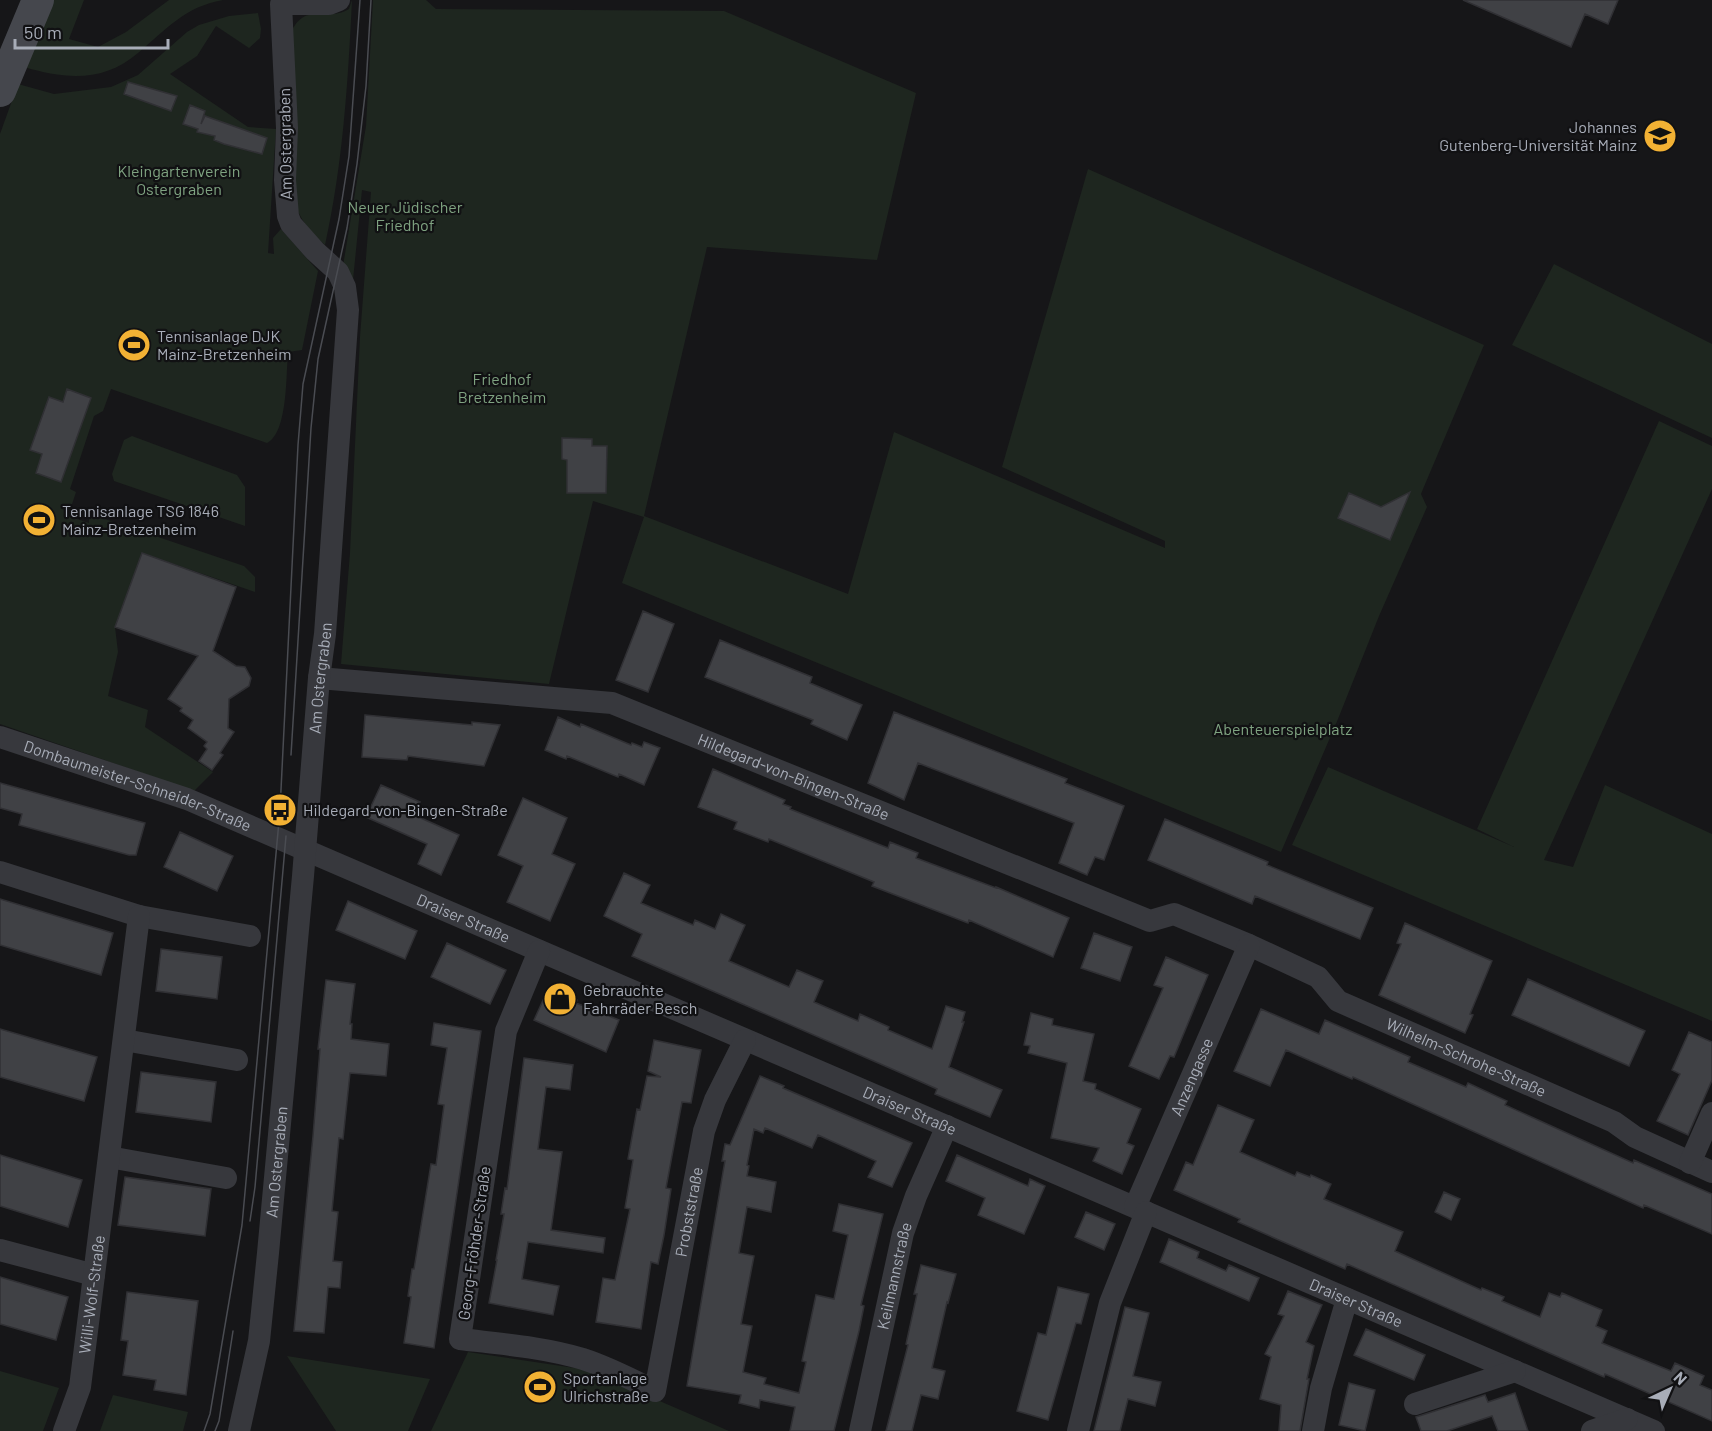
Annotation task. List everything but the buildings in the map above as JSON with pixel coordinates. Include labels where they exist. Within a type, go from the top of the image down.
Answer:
[{"type":"main road","points":[[0,92],[38,0]]},
{"type":"street","name":"Am Ostergraben","points":[[239,1431],[259,1341],[319,678],[325,634],[348,310],[345,287],[338,272],[315,251],[291,224],[288,216],[285,180],[286,128],[281,4],[329,4],[339,0]]},
{"type":"street","name":"Hildegard-von-Bingen-Straße","points":[[319,678],[612,703],[1150,921],[1174,914],[1249,945]]},
{"type":"street","name":"Dombaumeister-Schneider-Straße","points":[[0,737],[180,797],[305,850]]},
{"type":"street","name":"Draiser Straße","points":[[305,850],[1654,1431]]},
{"type":"street","points":[[0,872],[139,916],[250,936]]},
{"type":"street","name":"Willi-Wolf-Straße","points":[[64,1431],[80,1387],[139,916]]},
{"type":"street","name":"Wilhelm-Schrohe-Straße","points":[[1249,945],[1318,977],[1338,1001],[1614,1122],[1635,1137],[1712,1172]]},
{"type":"street","name":"Anzengasse","points":[[1078,1431],[1110,1303],[1140,1210],[1249,945]]},
{"type":"street","name":"Georg-Fröhder-Straße","points":[[539,951],[506,1031],[460,1339],[547,1350],[582,1359],[655,1390]]},
{"type":"street","points":[[124,1040],[237,1060]]},
{"type":"street","name":"Probststraße","points":[[655,1390],[704,1131],[715,1100],[745,1040]]},
{"type":"street","points":[[1690,1163],[1712,1113]]},
{"type":"street","name":"Keilmannstraße","points":[[860,1431],[903,1233],[915,1196],[947,1126]]},
{"type":"street","points":[[109,1156],[226,1178]]},
{"type":"street","points":[[0,1250],[94,1275]]},
{"type":"street","points":[[1313,1431],[1321,1388],[1347,1299]]},
{"type":"street","points":[[1415,1404],[1515,1371]]},
{"type":"street","points":[[1592,1431],[1627,1419]]},
{"type":"green space","points":[[51,0],[84,0],[69,39],[98,47],[126,32],[169,0],[223,0],[197,8],[177,20],[125,63],[111,70],[83,76],[69,76],[24,67]]},
{"type":"green space","points":[[352,0],[340,154],[325,245],[306,225],[294,201],[290,35],[302,18],[316,14],[340,13],[349,9]]},
{"type":"green space","points":[[373,0],[426,0],[436,9],[724,11],[916,93],[877,260],[707,247],[644,516],[848,594],[894,432],[1165,548],[1165,541],[1002,467],[1088,169],[1484,345],[1421,494],[1427,507],[1281,852],[622,583],[644,517],[593,501],[549,684],[341,664],[350,553],[360,337],[371,192],[362,190],[353,280],[343,266],[366,126]]},
{"type":"green space","name":"Kleingartenverein Ostergraben","points":[[258,13],[260,38],[249,48],[216,26],[197,56],[170,74],[248,127],[276,129],[268,253],[274,254],[273,238],[281,229],[318,271],[302,350],[288,352],[285,402],[279,428],[267,443],[111,389],[103,411],[94,416],[70,489],[76,492],[68,516],[89,523],[93,515],[244,566],[255,577],[255,592],[142,553],[115,627],[118,652],[108,696],[148,710],[145,727],[213,772],[194,791],[0,724],[0,134],[18,84],[54,94],[111,87],[138,75],[187,32],[199,25],[229,16]]},
{"type":"green space","points":[[1554,264],[1712,344],[1712,438],[1512,345]]},
{"type":"green space","points":[[1659,421],[1712,446],[1712,489],[1544,860],[1573,867],[1605,785],[1712,834],[1712,1021],[1292,845],[1328,767],[1514,847],[1477,829]]},
{"type":"green space","points":[[132,436],[237,475],[245,487],[245,526],[114,481],[112,474],[124,440]]},
{"type":"green space","name":"Sportanlage Ulrichstraße","points":[[468,1352],[588,1370],[729,1431],[431,1431]]},
{"type":"green space","points":[[287,1356],[430,1379],[408,1431],[336,1431]]},
{"type":"green space","points":[[0,1371],[59,1388],[43,1431],[0,1431]]},
{"type":"green space","points":[[113,1395],[188,1412],[183,1431],[100,1431]]},
{"type":"tram line","points":[[204,1431],[210,1414],[242,1225],[280,810],[303,384],[339,219],[349,156],[360,0]]},
{"type":"tram line","points":[[291,755],[311,428],[318,359],[347,228],[357,164],[366,86],[371,0]]},
{"type":"tram line","points":[[250,1221],[255,1187],[286,836]]},
{"type":"tram line","points":[[215,1431],[219,1421],[233,1331]]},
{"type":"place","name":"Johannes Gutenberg-Universität Mainz","points":[[1660,136]]},
{"type":"place","name":"Tennisanlage DJK Mainz-Bretzenheim","points":[[134,345]]},
{"type":"place","name":"Tennisanlage TSG 1846 Mainz-Bretzenheim","points":[[39,520]]},
{"type":"place","name":"Hildegard-von-Bingen-Straße","points":[[280,810]]},
{"type":"place","name":"Gebrauchte Fahrräder Besch","points":[[560,999]]},
{"type":"place","name":"Sportanlage Ulrichstraße","points":[[540,1387]]},
{"type":"park label","name":"Neuer Jüdischer Friedhof","points":[[405,216]]},
{"type":"park label","name":"Friedhof Bretzenheim","points":[[502,388]]},
{"type":"park label","name":"Abenteuerspielplatz","points":[[1283,729]]}]
